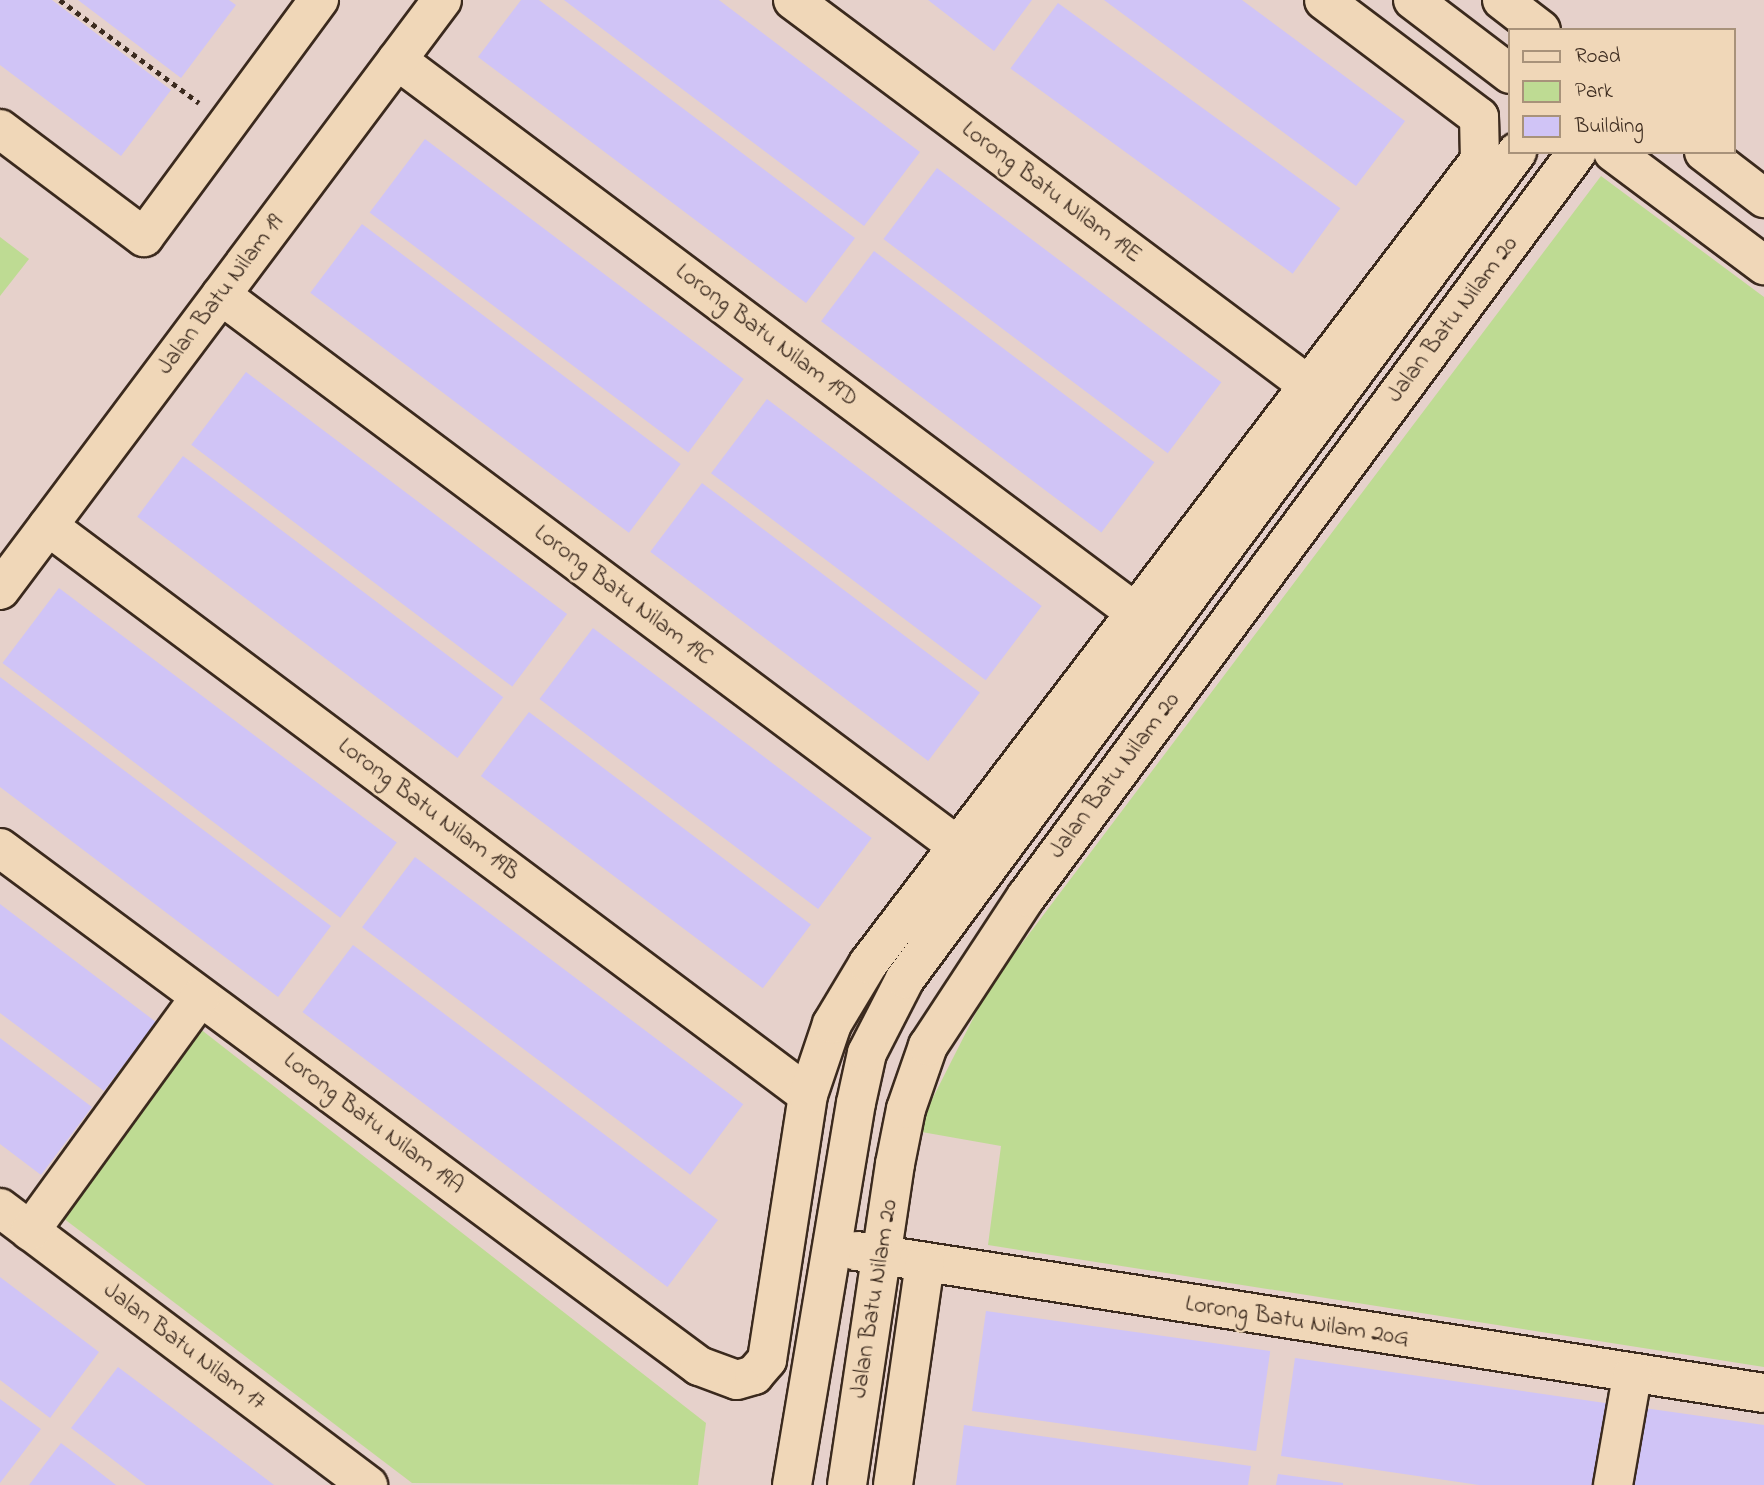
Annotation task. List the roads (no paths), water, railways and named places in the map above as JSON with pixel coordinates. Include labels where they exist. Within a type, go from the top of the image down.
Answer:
[{"type":"street","name":"Jalan Batu Nilam 19","points":[[0,590],[442,0]]},
{"type":"street","name":"Lorong Batu Nilam 19E","points":[[793,0],[1308,385]]},
{"type":"street","points":[[808,1095],[832,1024],[868,964],[972,857],[1136,613],[1480,160],[1479,117],[1324,0]]},
{"type":"street","points":[[1413,0],[1508,72]]},
{"type":"street","points":[[1502,0],[1539,28]]},
{"type":"street","points":[[0,129],[144,237],[314,2]]},
{"type":"street","name":"Lorong Batu Nilam 19D","points":[[397,60],[1136,613]]},
{"type":"street","name":"Jalan Batu Nilam 20","points":[[792,1485],[830,1246],[867,1054],[905,979],[972,857],[1515,154]]},
{"type":"street","name":"Jalan Batu Nilam 20","points":[[847,1485],[906,1108],[928,1046],[1026,897],[1576,154]]},
{"type":"street","points":[[1616,154],[1764,265]]},
{"type":"street","points":[[1707,154],[1764,198]]},
{"type":"street","name":"Lorong Batu Nilam 19C","points":[[221,295],[1026,897]]},
{"type":"street","name":"Lorong Batu Nilam 19B","points":[[48,526],[808,1095]]},
{"type":"street","name":"Lorong Batu Nilam 19A","points":[[0,848],[699,1366],[737,1380],[754,1375],[767,1360],[808,1095]]},
{"type":"street","points":[[30,1231],[201,997]]},
{"type":"street","name":"Jalan Batu Nilam 17","points":[[0,1208],[369,1485]]},
{"type":"street","name":"Lorong Batu Nilam 20G","points":[[830,1246],[1632,1376],[1764,1393]]},
{"type":"street","points":[[893,1485],[925,1263]]},
{"type":"street","points":[[1614,1485],[1632,1376]]}]
